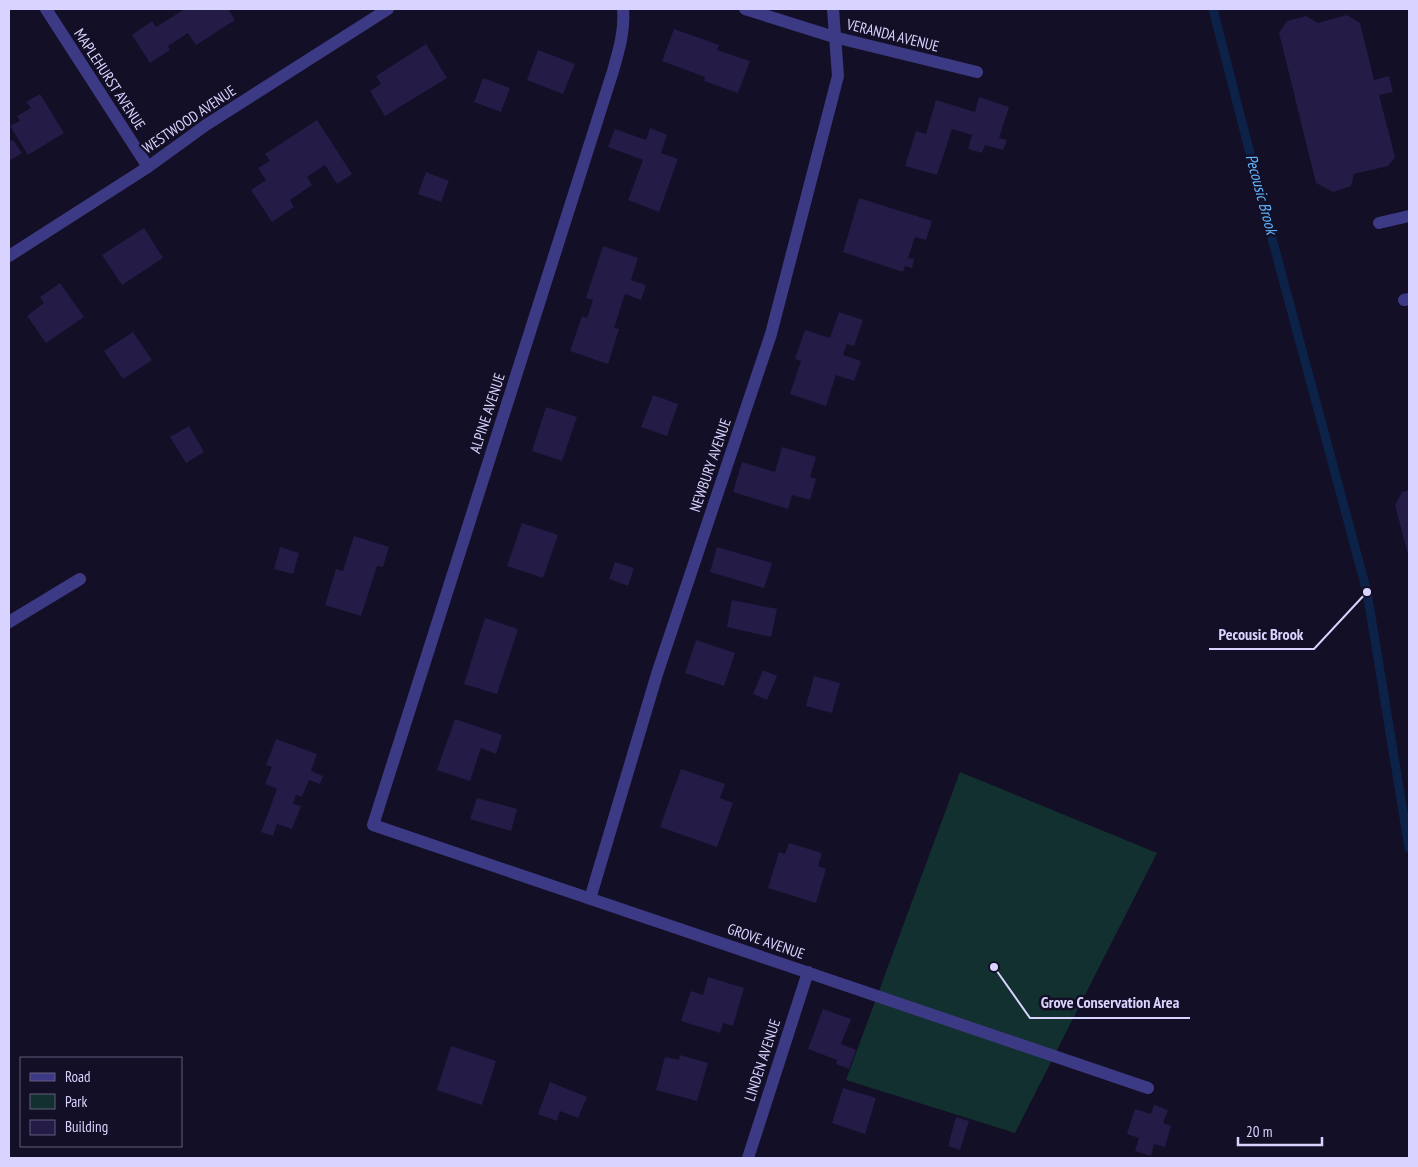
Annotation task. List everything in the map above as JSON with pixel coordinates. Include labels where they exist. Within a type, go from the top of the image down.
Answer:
[{"type":"street","name":"MAPLEHURST AVENUE","points":[[46,9],[148,167]]},
{"type":"street","name":"WESTWOOD AVENUE","points":[[9,256],[148,167],[206,125],[388,9]]},
{"type":"street","name":"ALPINE AVENUE","points":[[373,825],[613,71],[622,37],[623,9]]},
{"type":"street","name":"VERANDA AVENUE","points":[[746,9],[834,37],[977,72]]},
{"type":"street","name":"NEWBURY AVENUE","points":[[590,899],[657,674],[771,334],[838,76],[833,9]]},
{"type":"street","points":[[1379,223],[1409,216]]},
{"type":"street","points":[[9,622],[80,579]]},
{"type":"street","name":"GROVE AVENUE","points":[[373,825],[1148,1088]]},
{"type":"street","name":"LINDEN AVENUE","points":[[748,1158],[808,972]]},
{"type":"green space","points":[[960,772],[1157,853],[1015,1133],[846,1080]]},
{"type":"building","points":[[185,9],[228,9],[235,20],[196,45],[188,33],[168,46],[170,50],[150,63],[132,35],[152,21],[156,27]]},
{"type":"building","points":[[1347,15],[1360,23],[1374,80],[1389,76],[1393,92],[1379,95],[1395,157],[1388,166],[1354,174],[1351,186],[1333,192],[1316,183],[1279,33],[1287,21],[1306,16],[1318,23]]},
{"type":"building","points":[[674,29],[719,45],[717,50],[750,61],[738,93],[704,81],[705,77],[662,61]]},
{"type":"building","points":[[426,44],[447,78],[385,116],[370,91],[381,84],[376,76]]},
{"type":"building","points":[[538,50],[575,64],[563,94],[527,80]]},
{"type":"building","points":[[483,78],[510,88],[501,112],[474,102]]},
{"type":"building","points":[[40,94],[64,133],[28,155],[10,126],[20,121],[17,116],[31,108],[26,102]]},
{"type":"building","points":[[979,97],[1009,107],[999,138],[1007,140],[1003,150],[985,145],[982,153],[968,149],[972,135],[952,129],[937,175],[905,166],[916,131],[926,134],[936,100],[975,112]]},
{"type":"building","points":[[317,120],[352,174],[337,184],[325,165],[307,177],[312,185],[290,200],[294,207],[272,222],[251,190],[266,180],[258,168],[270,161],[265,154]]},
{"type":"building","points":[[650,128],[667,135],[661,153],[678,159],[659,212],[628,200],[643,160],[608,147],[615,129],[646,140]]},
{"type":"building","points":[[13,140],[22,153],[9,161],[9,142]]},
{"type":"building","points":[[426,172],[449,181],[441,202],[418,194]]},
{"type":"building","points":[[859,198],[932,221],[926,240],[915,237],[908,258],[914,259],[912,268],[905,266],[903,272],[843,252]]},
{"type":"building","points":[[144,228],[163,258],[122,285],[102,255]]},
{"type":"building","points":[[603,246],[638,258],[631,280],[646,285],[641,300],[625,294],[614,328],[619,329],[608,364],[570,351],[582,316],[587,318],[593,300],[586,298]]},
{"type":"building","points":[[60,283],[84,317],[46,343],[27,316],[44,303],[40,297]]},
{"type":"building","points":[[839,312],[863,320],[854,346],[847,344],[843,355],[861,361],[854,381],[836,375],[826,406],[790,394],[801,361],[795,359],[805,330],[830,338]]},
{"type":"building","points":[[133,332],[152,360],[123,379],[104,351]]},
{"type":"building","points":[[653,395],[678,404],[667,436],[641,427]]},
{"type":"building","points":[[546,407],[577,417],[562,461],[532,451]]},
{"type":"building","points":[[189,426],[204,452],[186,463],[170,437]]},
{"type":"building","points":[[782,447],[816,457],[810,477],[816,479],[810,500],[792,495],[788,509],[733,492],[742,462],[775,472]]},
{"type":"building","points":[[1409,490],[1409,558],[1395,505],[1402,492]]},
{"type":"building","points":[[522,523],[558,535],[543,578],[507,566]]},
{"type":"building","points":[[354,536],[389,547],[383,567],[377,566],[361,616],[325,605],[336,569],[343,571]]},
{"type":"building","points":[[280,547],[299,553],[293,574],[274,569]]},
{"type":"building","points":[[717,547],[772,563],[764,588],[710,572]]},
{"type":"building","points":[[615,562],[634,568],[628,586],[609,579]]},
{"type":"building","points":[[732,600],[777,609],[771,637],[727,627]]},
{"type":"building","points":[[485,618],[518,629],[497,694],[464,684]]},
{"type":"building","points":[[696,640],[735,653],[724,686],[685,673]]},
{"type":"building","points":[[763,670],[777,676],[767,700],[753,694]]},
{"type":"building","points":[[814,676],[840,683],[832,713],[806,706]]},
{"type":"building","points":[[455,719],[502,735],[496,754],[481,748],[470,781],[437,770]]},
{"type":"building","points":[[276,739],[317,754],[311,771],[323,776],[320,784],[309,780],[302,797],[296,795],[293,804],[301,806],[292,829],[277,824],[273,836],[261,832],[277,789],[265,784],[272,767],[266,765]]},
{"type":"building","points":[[681,769],[725,784],[720,798],[733,803],[717,847],[660,827]]},
{"type":"building","points":[[477,798],[517,809],[511,831],[470,819]]},
{"type":"building","points":[[789,843],[822,853],[818,866],[826,869],[816,903],[768,888],[779,852],[785,854]]},
{"type":"building","points":[[708,977],[744,988],[733,1026],[723,1023],[720,1033],[681,1021],[691,991],[703,995]]},
{"type":"building","points":[[823,1009],[851,1019],[841,1044],[856,1050],[849,1069],[836,1064],[837,1060],[808,1049]]},
{"type":"building","points":[[451,1046],[496,1061],[482,1105],[437,1090]]},
{"type":"building","points":[[680,1055],[708,1063],[697,1101],[656,1090],[665,1057],[679,1060]]},
{"type":"building","points":[[550,1082],[587,1097],[578,1118],[560,1111],[557,1121],[538,1114]]},
{"type":"building","points":[[843,1088],[876,1098],[865,1134],[832,1123]]},
{"type":"building","points":[[1154,1105],[1168,1110],[1163,1123],[1171,1126],[1165,1147],[1154,1144],[1151,1156],[1135,1151],[1139,1138],[1127,1134],[1135,1109],[1151,1114]]},
{"type":"building","points":[[956,1117],[969,1121],[960,1150],[948,1146]]},
{"type":"waterway","name":"Pecousic Brook","points":[[1213,9],[1266,216],[1367,592],[1409,848]]},
{"type":"place","name":"Pecousic Brook","points":[[1367,592]]},
{"type":"place","name":"Grove Conservation Area","points":[[994,967]]}]
